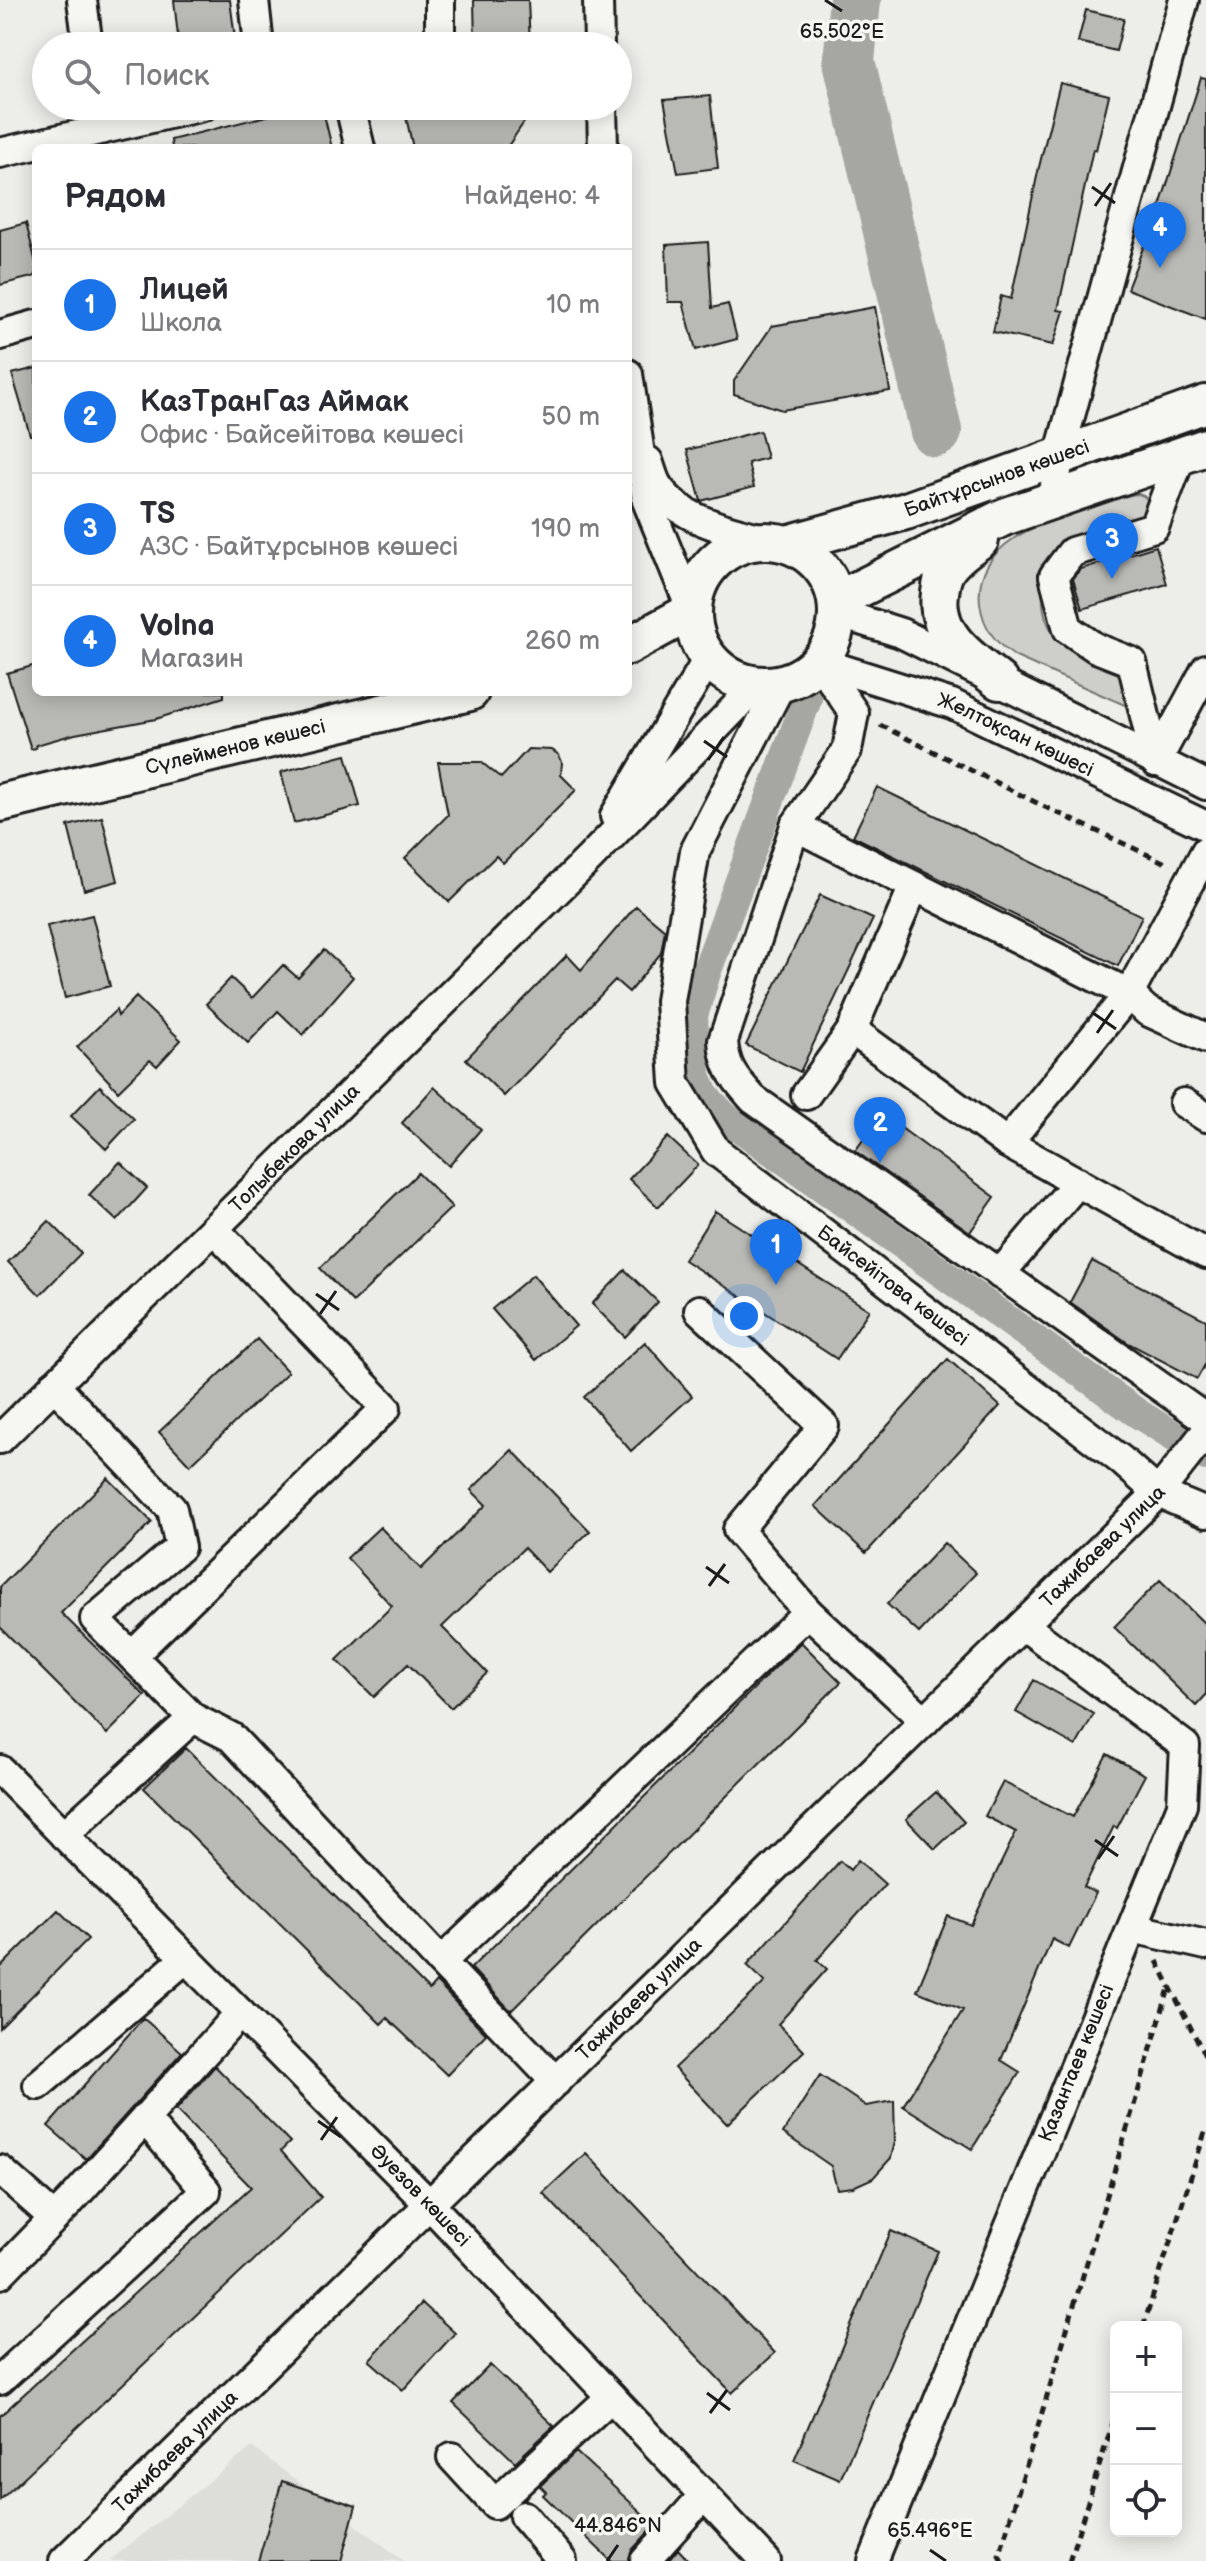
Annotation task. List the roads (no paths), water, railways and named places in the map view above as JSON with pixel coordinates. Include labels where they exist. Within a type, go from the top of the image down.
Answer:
[{"type":"main road","name":"Байтұрсынов көшесі","points":[[777,542],[906,511],[1206,404]]},
{"type":"main road","name":"Байтұрсынов көшесі","points":[[837,607],[1004,517],[1194,451]]},
{"type":"main road","points":[[999,681],[964,654],[942,624],[938,605],[946,570],[1004,517]]},
{"type":"main road","points":[[777,542],[805,552],[820,565],[831,582],[837,607],[836,631],[819,662],[802,676],[769,685],[738,681],[721,672],[699,645],[692,611],[697,588],[708,568],[724,553],[745,543],[777,542]]},
{"type":"main road","points":[[632,644],[692,611]]},
{"type":"main road","name":"Сүлейменов көшесі","points":[[0,803],[453,696]]},
{"type":"street","points":[[82,0],[86,32]]},
{"type":"street","points":[[254,0],[257,32]]},
{"type":"street","points":[[440,0],[440,32]]},
{"type":"street","points":[[598,0],[599,32]]},
{"type":"street","points":[[1053,500],[1059,456],[1184,0]]},
{"type":"street","points":[[36,144],[137,120]]},
{"type":"street","points":[[353,120],[359,144]]},
{"type":"street","points":[[602,120],[603,144]]},
{"type":"street","points":[[0,153],[32,145]]},
{"type":"street","points":[[0,335],[32,326]]},
{"type":"street","points":[[632,403],[647,501],[692,611]]},
{"type":"street","points":[[636,432],[658,486],[685,511],[720,528],[777,542]]},
{"type":"street","points":[[1156,762],[1132,662],[1096,648],[1068,629],[1054,576],[1072,552],[1154,527],[1194,451]]},
{"type":"street","name":"Желтоқсан көшесі","points":[[837,607],[901,633],[1206,785]]},
{"type":"street","points":[[590,858],[708,659]]},
{"type":"street","points":[[819,662],[854,713],[847,750],[795,826],[723,1041],[724,1059],[732,1076],[753,1099],[1206,1419]]},
{"type":"street","name":"Желтоқсан көшесі","points":[[819,662],[952,704],[1206,826]]},
{"type":"street","points":[[1156,762],[1206,669]]},
{"type":"street","points":[[590,858],[769,685]]},
{"type":"street","name":"Байсейітова көшесі","points":[[769,685],[695,851],[670,1001],[675,1083],[716,1151],[1108,1450],[1158,1493],[1206,1513]]},
{"type":"street","points":[[795,826],[1129,994],[1147,1011],[1206,1038]]},
{"type":"street","name":"Толыбекова улица","points":[[0,1439],[590,858]]},
{"type":"street","points":[[1007,1143],[1129,994],[1200,863]]},
{"type":"street","points":[[806,1095],[852,1030],[914,886]]},
{"type":"street","points":[[852,1030],[1007,1143],[1206,1254]]},
{"type":"street","points":[[1000,1274],[1078,1182]]},
{"type":"street","points":[[132,1656],[386,1408],[214,1229]]},
{"type":"street","points":[[699,1310],[824,1426],[738,1530],[808,1612],[925,1721]]},
{"type":"street","points":[[54,1385],[172,1509],[180,1547],[95,1619],[193,1718],[231,1737],[556,2082]]},
{"type":"street","name":"Тажибаева улица","points":[[64,2561],[1158,1493],[1206,1432]]},
{"type":"street","points":[[441,1962],[808,1612]]},
{"type":"street","name":"Қазантаев көшесі","points":[[873,2561],[1182,1805],[1185,1746],[1023,1625]]},
{"type":"street","points":[[64,1835],[193,1718]]},
{"type":"street","name":"Әуезов көшесі","points":[[0,1770],[430,2205],[766,2561]]},
{"type":"street","points":[[1129,1934],[1206,1945]]},
{"type":"street","points":[[38,2085],[186,1958]]},
{"type":"street","points":[[0,2274],[240,2013]]},
{"type":"street","points":[[0,2380],[206,2191],[145,2119]]},
{"type":"street","points":[[3,2178],[54,2218]]},
{"type":"street","points":[[452,2457],[495,2504],[611,2397]]},
{"type":"street","points":[[645,2561],[704,2495]]},
{"type":"street","points":[[524,2516],[562,2561]]},
{"type":"waterway","points":[[855,0],[849,61],[936,431]]},
{"type":"waterway","points":[[807,699],[693,1016],[696,1075],[704,1095],[725,1117],[1137,1413],[1206,1456]]},
{"type":"place","name":"Volna","points":[[1160,268]]},
{"type":"place","name":"TS","points":[[1112,579]]},
{"type":"place","name":"КазТранГаз Аймак","points":[[880,1163]]},
{"type":"place","name":"Лицей","points":[[776,1285]]}]
